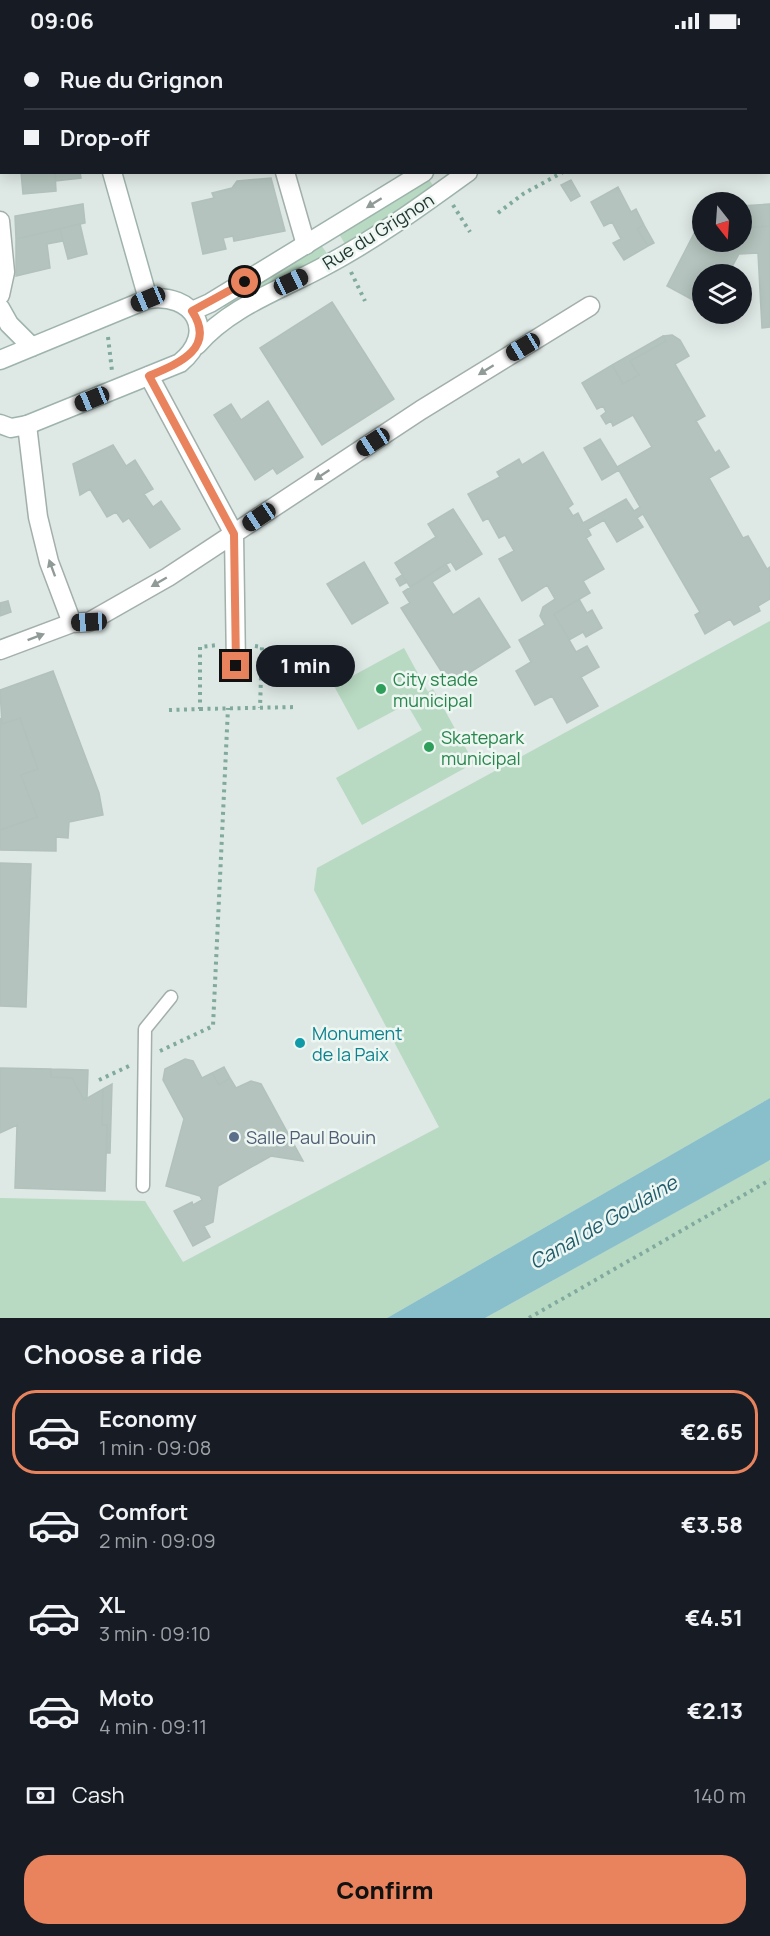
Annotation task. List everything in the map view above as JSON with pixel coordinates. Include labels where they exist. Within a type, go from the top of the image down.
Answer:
[{"type":"street","points":[[113,174],[148,299]]},
{"type":"street","points":[[286,174],[306,245]]},
{"type":"street","name":"Rue du Grignon","points":[[192,311],[306,245],[421,174]]},
{"type":"street","name":"Rue du Grignon","points":[[27,425],[180,363],[221,321],[276,289],[322,268],[398,221],[465,174]]},
{"type":"street","points":[[0,221],[4,272],[0,295]]},
{"type":"street","points":[[0,360],[148,299],[171,299],[192,311],[200,330],[197,345]]},
{"type":"street","points":[[0,650],[72,623],[89,622],[116,607],[234,534],[421,410],[590,306]]},
{"type":"street","points":[[0,308],[9,324],[32,347]]},
{"type":"street","points":[[149,376],[234,534],[236,666]]},
{"type":"street","points":[[0,424],[11,428],[27,425],[38,517],[49,562],[72,623]]},
{"type":"lane","points":[[142,1186],[145,1029],[171,997]]},
{"type":"path","points":[[498,213],[523,194],[559,174]]},
{"type":"path","points":[[106,317],[114,390]]},
{"type":"path","points":[[200,708],[296,707]]},
{"type":"path","points":[[99,1080],[213,1026],[228,708]]},
{"type":"path","points":[[529,1318],[770,1180]]},
{"type":"green space","points":[[428,178],[434,187],[345,244],[339,234]]},
{"type":"green space","points":[[321,245],[328,255],[229,315],[223,304]]},
{"type":"green space","points":[[770,621],[770,1098],[387,1318],[0,1318],[0,1198],[145,1201],[183,1262],[439,1127],[314,890],[317,868]]},
{"type":"green space","name":"Skatepark municipal","points":[[404,648],[428,692],[433,689],[474,763],[362,825],[336,778],[422,730],[407,704],[358,730],[334,686]]},
{"type":"green space","points":[[770,1160],[770,1318],[485,1318]]},
{"type":"water","name":"Canal de Goulaine","points":[[770,1098],[770,1160],[765,1163],[485,1318],[387,1318]]},
{"type":"building","points":[[21,174],[55,174],[56,191],[23,194]]},
{"type":"building","points":[[55,174],[80,174],[81,178],[56,181]]},
{"type":"building","points":[[271,178],[285,231],[234,241],[233,236],[223,238],[226,249],[203,254],[192,203],[214,198],[212,193],[232,188],[237,181]]},
{"type":"building","points":[[571,180],[580,196],[571,201],[561,185]]},
{"type":"building","points":[[618,187],[631,212],[636,209],[644,225],[637,229],[648,246],[624,260],[613,243],[621,239],[612,222],[604,226],[591,202]]},
{"type":"building","points":[[83,204],[85,223],[16,239],[15,216]]},
{"type":"building","points":[[770,204],[770,226],[752,227],[752,205]]},
{"type":"building","points":[[80,224],[87,254],[68,259],[60,229]]},
{"type":"building","points":[[644,225],[654,243],[648,246],[637,229]]},
{"type":"building","points":[[770,226],[770,327],[762,328],[758,253],[739,254],[734,264],[692,264],[692,300],[667,286],[692,237],[692,252],[752,252],[752,227]]},
{"type":"building","points":[[60,229],[63,241],[47,244],[50,268],[16,276],[16,239]]},
{"type":"building","points":[[332,302],[394,399],[322,445],[260,348]]},
{"type":"building","points":[[672,335],[680,340],[689,356],[675,364],[705,416],[696,421],[715,453],[719,450],[729,467],[709,478],[743,538],[748,536],[767,569],[770,567],[770,599],[758,606],[760,611],[734,625],[730,619],[705,634],[695,615],[700,612],[643,514],[637,518],[643,527],[617,542],[604,520],[588,529],[591,535],[586,538],[604,569],[583,581],[590,593],[554,614],[576,652],[587,646],[599,667],[581,677],[598,706],[567,723],[552,696],[535,705],[516,671],[531,662],[519,640],[545,625],[540,616],[543,607],[555,599],[547,585],[522,601],[499,559],[514,551],[505,535],[499,538],[488,518],[483,521],[468,494],[500,477],[497,472],[519,459],[522,465],[543,452],[573,504],[568,508],[573,516],[578,513],[583,523],[626,499],[634,511],[640,507],[617,467],[652,447],[633,415],[613,426],[611,421],[606,424],[601,416],[606,412],[603,406],[597,409],[582,383],[612,365],[623,384],[639,375],[630,361],[666,341],[663,336]]},
{"type":"building","points":[[663,336],[666,341],[630,361],[639,375],[623,384],[612,365]]},
{"type":"building","points":[[268,401],[303,457],[277,474],[273,468],[255,480],[214,415],[231,404],[241,420]]},
{"type":"building","points":[[600,439],[619,470],[602,480],[584,448]]},
{"type":"building","points":[[113,445],[126,466],[135,460],[153,489],[144,494],[153,507],[161,501],[180,529],[150,548],[129,518],[123,522],[116,512],[107,517],[90,489],[80,495],[73,464]]},
{"type":"building","points":[[453,509],[482,554],[456,570],[451,562],[446,564],[410,587],[395,563],[436,537],[428,524]]},
{"type":"building","points":[[364,562],[388,603],[352,624],[327,584]]},
{"type":"building","points":[[446,564],[450,571],[432,582],[453,615],[479,598],[510,647],[450,685],[401,608],[410,603],[403,592]]},
{"type":"building","points":[[402,575],[407,582],[400,586],[396,579]]},
{"type":"building","points":[[579,599],[587,613],[592,610],[602,628],[586,637],[583,632],[569,640],[554,614]]},
{"type":"building","points":[[8,601],[11,612],[0,616],[0,603]]},
{"type":"building","points":[[53,671],[99,793],[103,815],[69,822],[68,838],[56,837],[56,851],[0,850],[0,830],[37,817],[21,775],[38,769],[20,718],[2,724],[0,690]]},
{"type":"building","points":[[0,718],[2,724],[20,718],[38,769],[21,775],[37,817],[0,830]]},
{"type":"building","points":[[0,863],[31,864],[26,1007],[0,1006]]},
{"type":"building","name":"Salle Paul Bouin","points":[[185,1059],[193,1061],[202,1078],[212,1073],[219,1085],[230,1078],[236,1088],[251,1081],[261,1084],[303,1161],[271,1156],[218,1186],[213,1222],[204,1226],[210,1237],[193,1246],[174,1211],[202,1200],[200,1196],[166,1186],[184,1119],[163,1080],[165,1069]]},
{"type":"building","points":[[224,1067],[230,1078],[219,1085],[212,1073]]},
{"type":"building","points":[[0,1068],[51,1069],[51,1077],[72,1078],[84,1100],[103,1089],[102,1125],[107,1125],[105,1191],[15,1188],[17,1125],[0,1133]]},
{"type":"building","points":[[51,1069],[88,1070],[87,1097],[84,1100],[72,1078],[51,1077]]},
{"type":"building","points":[[112,1084],[110,1153],[107,1153],[107,1125],[102,1125],[103,1089]]},
{"type":"place","name":"City stade municipal","points":[[381,689]]},
{"type":"place","name":"Skatepark municipal","points":[[429,747]]},
{"type":"place","name":"Monument de la Paix","points":[[300,1043]]},
{"type":"place","name":"Salle Paul Bouin","points":[[234,1137]]},
{"type":"route","points":[[236,666],[234,534],[149,376],[180,363],[197,345],[200,330],[192,311],[245,282]]}]
